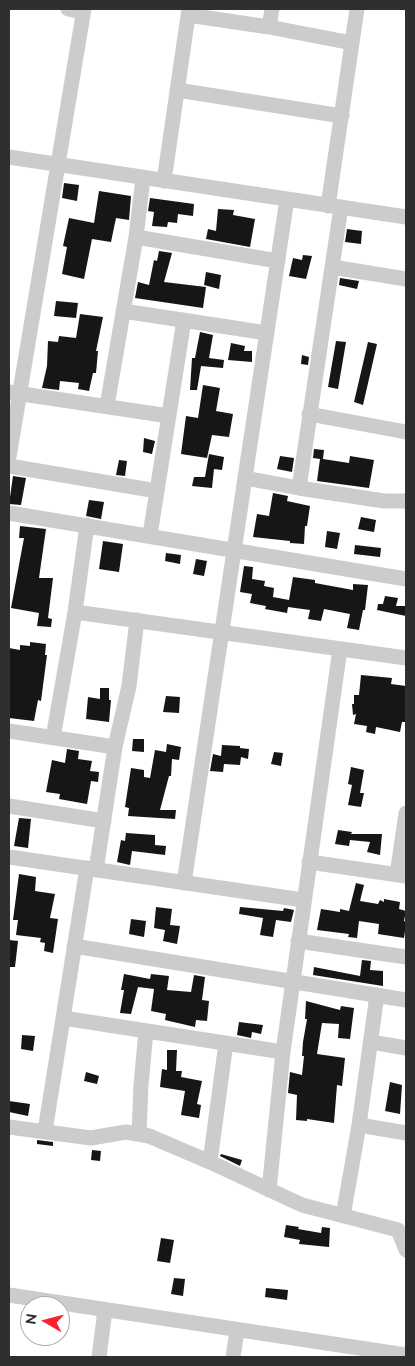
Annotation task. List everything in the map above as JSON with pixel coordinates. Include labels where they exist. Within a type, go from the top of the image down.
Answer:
[{"type":"street","points":[[9,457],[14,393],[58,165],[83,10],[68,9]]},
{"type":"street","points":[[268,26],[272,9]]},
{"type":"street","points":[[299,488],[332,267],[334,206],[342,116],[357,9]]},
{"type":"street","points":[[164,181],[189,12],[352,43]]},
{"type":"street","points":[[177,90],[342,116]]},
{"type":"street","points":[[9,157],[406,217]]},
{"type":"street","points":[[107,406],[124,311],[144,178]]},
{"type":"street","points":[[184,883],[287,199]]},
{"type":"street","points":[[136,237],[278,261]]},
{"type":"street","points":[[332,267],[406,279]]},
{"type":"street","points":[[124,311],[267,333]]},
{"type":"street","points":[[150,535],[184,320]]},
{"type":"street","points":[[14,393],[169,416]]},
{"type":"street","points":[[309,414],[406,432]]},
{"type":"street","points":[[9,466],[157,491]]},
{"type":"street","points":[[245,478],[384,501],[406,501]]},
{"type":"street","points":[[9,513],[406,579]]},
{"type":"street","points":[[53,738],[87,525]]},
{"type":"street","points":[[74,612],[406,658]]},
{"type":"street","points":[[45,1131],[74,946],[104,821],[115,747],[129,686],[137,620]]},
{"type":"street","points":[[269,1190],[283,1052],[340,649]]},
{"type":"street","points":[[9,731],[115,747]]},
{"type":"street","points":[[9,806],[104,821]]},
{"type":"street","points":[[309,862],[402,876],[406,813]]},
{"type":"street","points":[[9,857],[303,900]]},
{"type":"street","points":[[298,941],[406,957]]},
{"type":"street","points":[[74,946],[406,1000]]},
{"type":"street","points":[[343,1216],[359,1125],[377,995]]},
{"type":"street","points":[[63,1018],[283,1052]]},
{"type":"street","points":[[139,1134],[146,1031]]},
{"type":"street","points":[[371,1042],[406,1048]]},
{"type":"street","points":[[210,1162],[226,1043]]},
{"type":"street","points":[[359,1125],[406,1133]]},
{"type":"street","points":[[9,1127],[91,1138],[126,1132],[150,1136],[302,1205],[398,1230],[406,1250]]},
{"type":"street","points":[[9,1295],[238,1331],[324,1350],[406,1355]]},
{"type":"street","points":[[99,1357],[105,1310]]},
{"type":"street","points":[[233,1357],[238,1331]]},
{"type":"building","points":[[64,183],[79,185],[77,201],[62,198]]},
{"type":"building","points":[[99,191],[131,196],[129,220],[116,218],[111,242],[92,239],[84,279],[62,274],[67,247],[63,246],[69,218],[94,223]]},
{"type":"building","points":[[150,198],[194,204],[193,216],[178,214],[177,223],[168,222],[167,227],[152,226],[154,212],[148,211]]},
{"type":"building","points":[[218,209],[234,210],[233,215],[255,219],[250,247],[206,239],[208,229],[216,231]]},
{"type":"building","points":[[347,229],[362,231],[361,244],[345,242]]},
{"type":"building","points":[[159,251],[172,253],[164,282],[206,287],[203,308],[135,298],[138,282],[149,285],[154,260],[157,261]]},
{"type":"building","points":[[303,255],[312,256],[306,279],[289,276],[293,258],[302,260]]},
{"type":"building","points":[[206,272],[221,275],[219,289],[204,285]]},
{"type":"building","points":[[340,278],[359,281],[357,289],[339,285]]},
{"type":"building","points":[[56,301],[78,303],[76,318],[54,316]]},
{"type":"building","points":[[80,314],[103,317],[96,351],[98,351],[96,373],[93,373],[89,391],[78,389],[79,383],[60,381],[59,390],[42,388],[47,366],[48,341],[58,342],[59,336],[76,338]]},
{"type":"building","points":[[200,332],[213,335],[209,358],[224,360],[223,368],[201,366],[197,390],[190,390],[192,358],[195,358]]},
{"type":"building","points":[[336,341],[346,342],[338,389],[328,387]]},
{"type":"building","points":[[368,342],[377,344],[363,405],[354,402]]},
{"type":"building","points":[[231,343],[245,346],[244,351],[252,351],[252,362],[228,360]]},
{"type":"building","points":[[302,355],[309,357],[308,365],[301,364]]},
{"type":"building","points":[[203,385],[220,388],[216,411],[233,414],[229,437],[212,435],[207,458],[181,454],[186,416],[198,418]]},
{"type":"building","points":[[144,438],[155,441],[152,454],[143,452]]},
{"type":"building","points":[[314,449],[324,450],[323,459],[349,463],[350,456],[374,460],[369,488],[317,481],[320,459],[313,458]]},
{"type":"building","points":[[209,454],[224,457],[222,470],[214,469],[212,488],[192,486],[194,477],[205,477]]},
{"type":"building","points":[[280,456],[294,458],[292,472],[277,469]]},
{"type":"building","points":[[119,460],[127,461],[125,476],[116,475]]},
{"type":"building","points":[[13,476],[26,478],[21,505],[9,504]]},
{"type":"building","points":[[273,493],[288,496],[287,501],[310,506],[307,526],[305,526],[304,544],[253,537],[257,514],[269,516]]},
{"type":"building","points":[[89,500],[104,502],[101,519],[86,516]]},
{"type":"building","points":[[361,517],[376,520],[374,532],[358,529]]},
{"type":"building","points":[[20,526],[46,529],[39,578],[53,578],[48,618],[52,619],[51,627],[37,626],[39,613],[11,608],[24,538],[19,538]]},
{"type":"building","points":[[327,531],[340,533],[337,549],[325,547]]},
{"type":"building","points":[[103,541],[123,544],[119,572],[99,569]]},
{"type":"building","points":[[355,545],[381,548],[380,557],[354,554]]},
{"type":"building","points":[[166,553],[181,555],[180,564],[165,561]]},
{"type":"building","points":[[196,559],[207,561],[204,576],[193,574]]},
{"type":"building","points":[[244,566],[253,567],[252,579],[265,581],[264,586],[274,588],[273,597],[289,600],[293,577],[315,580],[315,583],[353,590],[353,584],[368,585],[365,610],[363,610],[359,630],[347,628],[350,614],[324,609],[321,621],[308,619],[310,610],[288,607],[287,613],[265,609],[266,606],[250,603],[252,594],[240,592]]},
{"type":"building","points":[[385,596],[398,598],[396,606],[406,606],[406,616],[377,610],[378,604],[383,604]]},
{"type":"building","points":[[30,642],[46,644],[45,655],[47,655],[41,701],[38,700],[34,721],[9,718],[9,648],[20,650],[20,645],[30,646]]},
{"type":"building","points":[[361,675],[392,678],[391,684],[406,686],[406,722],[402,722],[400,732],[376,727],[375,734],[366,732],[367,726],[354,724],[356,714],[353,715],[352,704],[354,704],[354,695],[359,695]]},
{"type":"building","points":[[100,688],[109,688],[109,700],[111,700],[109,722],[86,719],[88,697],[100,699]]},
{"type":"building","points":[[166,696],[180,697],[179,713],[163,712]]},
{"type":"building","points":[[133,739],[144,739],[144,752],[132,751]]},
{"type":"building","points":[[167,744],[181,747],[179,760],[172,759],[171,776],[169,776],[160,810],[176,810],[175,819],[128,816],[129,808],[125,807],[131,768],[144,770],[144,777],[150,778],[155,750],[166,752]]},
{"type":"building","points":[[222,745],[240,746],[240,748],[249,749],[248,759],[241,757],[240,765],[224,764],[223,772],[210,771],[213,754],[221,756]]},
{"type":"building","points":[[67,749],[79,751],[78,759],[92,761],[90,771],[99,772],[98,782],[91,781],[87,804],[59,799],[60,794],[46,792],[52,760],[65,763]]},
{"type":"building","points":[[274,752],[283,753],[281,766],[271,764]]},
{"type":"building","points":[[351,767],[364,770],[360,793],[364,793],[361,807],[348,805],[352,785],[348,784]]},
{"type":"building","points":[[19,818],[31,819],[28,848],[14,846]]},
{"type":"building","points":[[338,830],[352,832],[351,834],[382,834],[380,855],[367,852],[370,842],[350,840],[349,846],[335,844]]},
{"type":"building","points":[[126,833],[155,835],[155,845],[166,846],[165,855],[132,851],[130,865],[117,862],[121,840],[125,841]]},
{"type":"building","points":[[19,874],[36,877],[35,891],[55,894],[50,918],[58,919],[53,953],[44,951],[45,943],[40,942],[41,938],[16,935],[18,920],[13,920]]},
{"type":"building","points":[[356,883],[364,885],[360,901],[378,904],[380,900],[384,902],[384,899],[400,902],[399,909],[406,911],[404,938],[378,934],[379,924],[359,921],[357,938],[348,937],[349,934],[317,930],[321,909],[340,912],[340,909],[349,911]]},
{"type":"building","points":[[156,907],[172,909],[170,925],[180,926],[177,944],[163,941],[165,930],[154,928]]},
{"type":"building","points":[[240,907],[283,911],[284,908],[294,910],[291,922],[276,920],[273,937],[260,935],[263,918],[239,914]]},
{"type":"building","points":[[131,919],[146,921],[144,937],[129,934]]},
{"type":"building","points":[[9,940],[18,941],[15,967],[9,967]]},
{"type":"building","points":[[362,960],[371,961],[370,970],[383,971],[383,986],[313,975],[314,967],[360,976]]},
{"type":"building","points":[[124,974],[150,979],[151,974],[169,976],[167,990],[191,992],[194,975],[205,977],[202,1000],[209,1001],[207,1021],[196,1020],[195,1027],[165,1020],[166,1014],[151,1011],[154,989],[138,987],[131,1014],[120,1013],[124,990],[121,990]]},
{"type":"building","points":[[306,1001],[340,1010],[341,1006],[354,1008],[350,1039],[338,1038],[339,1024],[322,1023],[317,1054],[345,1058],[342,1086],[337,1085],[334,1123],[307,1119],[307,1121],[296,1120],[297,1095],[288,1093],[290,1072],[302,1075],[303,1042],[307,1019],[305,1019]]},
{"type":"building","points":[[239,1022],[263,1025],[261,1034],[252,1032],[251,1038],[237,1035]]},
{"type":"building","points":[[22,1035],[35,1036],[33,1051],[21,1049]]},
{"type":"building","points":[[167,1050],[177,1050],[176,1071],[182,1071],[181,1077],[202,1081],[197,1104],[201,1105],[199,1118],[181,1115],[185,1091],[160,1087],[162,1069],[167,1070]]},
{"type":"building","points":[[86,1072],[99,1076],[97,1084],[84,1081]]},
{"type":"building","points":[[390,1082],[402,1085],[400,1114],[385,1111]]},
{"type":"building","points":[[9,1101],[30,1104],[28,1116],[9,1112]]},
{"type":"building","points":[[37,1140],[53,1142],[53,1146],[37,1144]]},
{"type":"building","points":[[92,1150],[101,1151],[100,1161],[91,1160]]},
{"type":"building","points":[[221,1154],[242,1160],[240,1166],[220,1156]]},
{"type":"building","points":[[286,1225],[321,1233],[322,1227],[330,1228],[329,1247],[299,1244],[300,1240],[284,1237]]},
{"type":"building","points":[[161,1238],[174,1240],[170,1263],[157,1261]]},
{"type":"building","points":[[174,1278],[185,1279],[183,1296],[171,1294]]},
{"type":"building","points":[[266,1288],[288,1290],[287,1300],[265,1297]]}]
